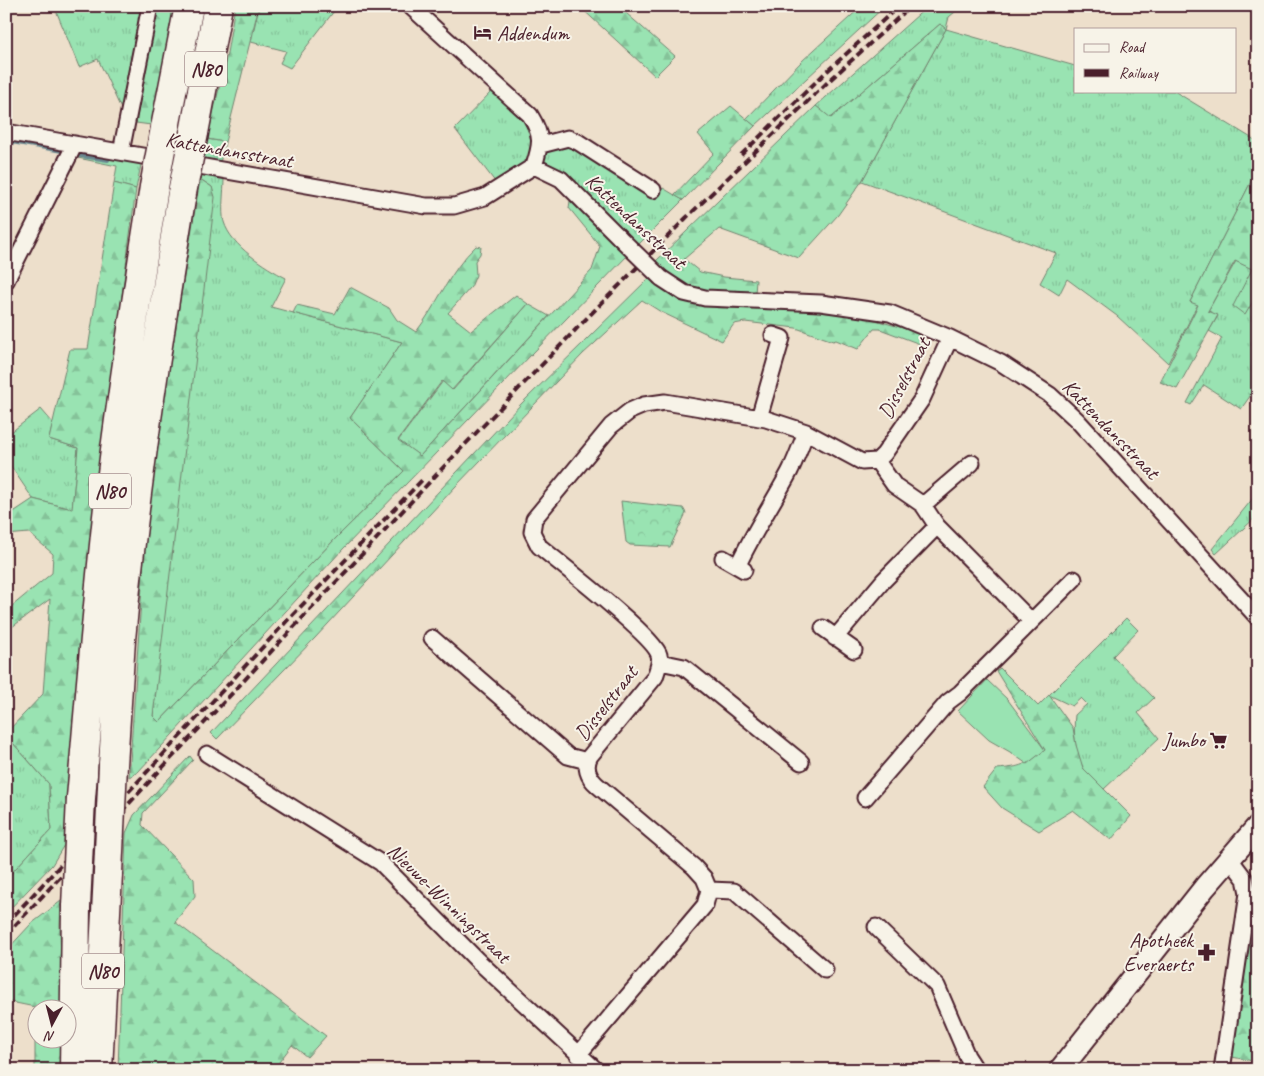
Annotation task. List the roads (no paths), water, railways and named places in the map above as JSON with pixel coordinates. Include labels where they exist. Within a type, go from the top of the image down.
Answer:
[{"type":"highway","name":"N80","points":[[74,1070],[76,907],[81,798],[110,490],[128,351],[154,187],[189,6]]},
{"type":"highway","name":"N80","points":[[98,1070],[113,765],[122,639],[139,481],[156,355],[182,193],[218,6]]},
{"type":"main road","points":[[1060,1070],[1199,895],[1258,826]]},
{"type":"street","points":[[121,152],[150,6]]},
{"type":"street","points":[[410,6],[530,116],[536,126],[541,145],[534,166]]},
{"type":"street","name":"Kattendansstraat","points":[[6,132],[426,206],[454,206],[485,197],[534,166],[561,179],[661,278],[684,293],[705,298],[821,303],[890,313],[950,338],[1002,363],[1050,395],[1077,420],[1258,618]]},
{"type":"street","points":[[541,145],[568,138],[578,142],[652,190]]},
{"type":"street","points":[[6,281],[75,144]]},
{"type":"street","points":[[759,418],[782,338],[772,334]]},
{"type":"street","name":"Disselstraat","points":[[709,890],[704,878],[694,867],[591,780],[587,761],[655,677],[660,656],[656,648],[635,626],[538,546],[532,532],[534,519],[611,426],[630,411],[644,405],[665,402],[759,418],[806,432],[862,462],[877,461],[884,454],[922,399],[950,338]]},
{"type":"street","points":[[723,558],[742,568],[749,541],[790,469],[806,432]]},
{"type":"street","points":[[877,461],[894,485],[922,505],[936,526],[1031,621]]},
{"type":"street","points":[[922,505],[972,463]]},
{"type":"street","points":[[835,638],[883,582],[936,526]]},
{"type":"street","points":[[865,798],[948,702],[960,693],[1074,580]]},
{"type":"street","points":[[822,628],[854,650]]},
{"type":"street","points":[[432,638],[568,756],[587,761]]},
{"type":"street","points":[[660,662],[684,667],[801,762]]},
{"type":"street","name":"Nieuwe-Winningstraat","points":[[208,754],[381,863],[477,960],[596,1070]]},
{"type":"street","points":[[1222,1070],[1248,893],[1245,879],[1230,859]]},
{"type":"street","points":[[578,1055],[705,905],[709,890],[734,891],[825,970]]},
{"type":"street","points":[[876,927],[937,986],[967,1056],[976,1070]]},
{"type":"waterway","points":[[6,141],[62,151]]},
{"type":"waterway","points":[[75,155],[108,160]]},
{"type":"railway","points":[[741,155],[824,74],[899,6]]},
{"type":"railway","points":[[6,935],[453,457],[584,321],[686,218],[830,80],[911,6]]},
{"type":"railway","points":[[6,924],[286,622],[424,478]]},
{"type":"place","name":"Addendum","points":[[483,33]]},
{"type":"place","name":"Jumbo","points":[[1219,740]]},
{"type":"place","name":"Apotheek Everaerts","points":[[1207,952]]}]
